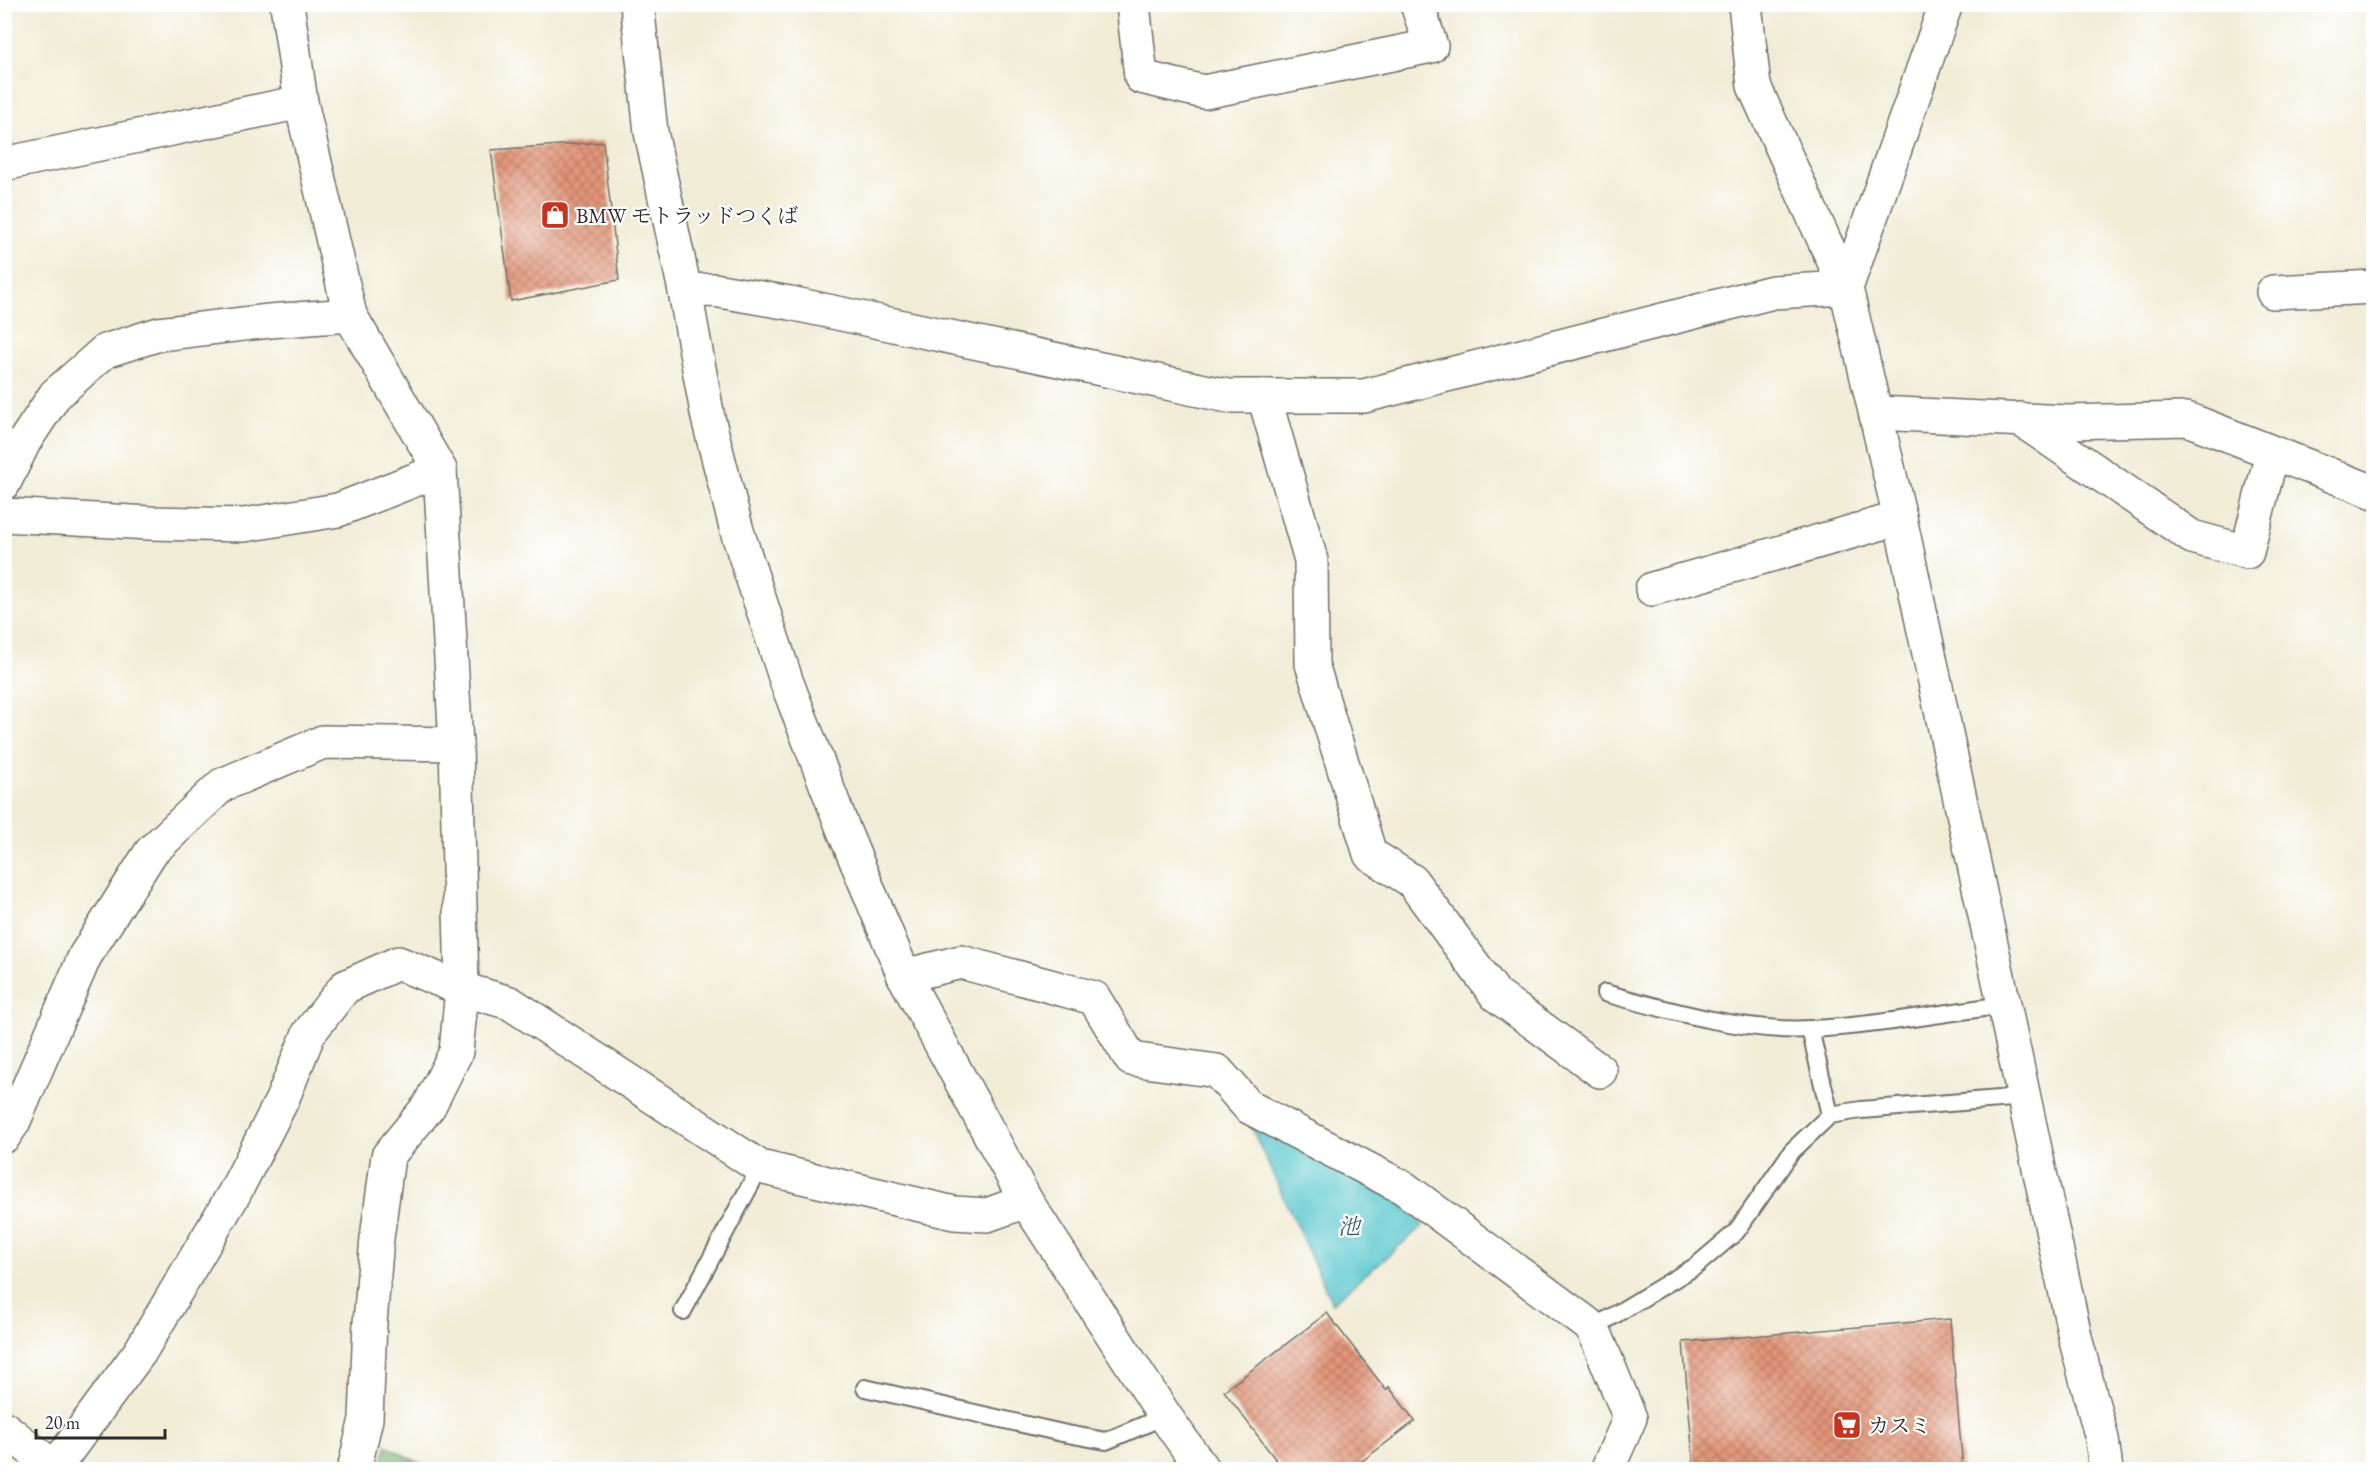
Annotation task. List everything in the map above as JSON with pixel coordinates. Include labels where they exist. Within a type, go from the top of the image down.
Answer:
[{"type":"street","points":[[286,4],[301,102],[350,315],[440,470],[456,744],[462,989],[456,1052],[429,1106],[388,1156],[376,1249],[366,1419],[354,1470]]},
{"type":"street","points":[[637,4],[651,132],[685,291],[708,418],[737,531],[791,693],[844,831],[904,976],[1026,1201],[1165,1416],[1203,1470]]},
{"type":"street","points":[[1133,4],[1141,77],[1204,92],[1431,46],[1418,4]]},
{"type":"street","points":[[1745,4],[1754,86],[1846,288],[1877,412],[2076,1341],[2102,1439],[2106,1470]]},
{"type":"street","points":[[1846,288],[1946,4]]},
{"type":"street","points":[[4,164],[301,102]]},
{"type":"street","points":[[2273,292],[2373,287]]},
{"type":"street","points":[[685,291],[714,290],[790,303],[1228,396],[1364,396],[1773,292],[1846,288]]},
{"type":"street","points":[[4,483],[24,442],[55,395],[105,351],[159,334],[269,321],[350,315]]},
{"type":"street","points":[[1264,396],[1311,560],[1312,664],[1370,854],[1412,881],[1496,995],[1600,1071]]},
{"type":"street","points":[[1877,412],[2068,422],[2187,419],[2373,492]]},
{"type":"street","points":[[2020,419],[2192,537],[2247,552],[2272,453]]},
{"type":"street","points":[[4,515],[150,523],[244,525],[338,510],[440,470]]},
{"type":"street","points":[[1652,589],[1900,518]]},
{"type":"street","points":[[4,1136],[13,1124],[85,956],[152,852],[222,785],[323,742],[456,744]]},
{"type":"street","points":[[904,976],[961,962],[1094,998],[1131,1059],[1217,1071],[1249,1107],[1404,1188],[1593,1328],[1630,1418],[1607,1470]]},
{"type":"street","points":[[4,1428],[55,1469],[140,1352],[235,1192],[282,1100],[309,1032],[345,987],[398,963],[462,989],[510,1003],[760,1167],[954,1213],[987,1215],[1026,1201]]},
{"type":"lane","points":[[1605,993],[1661,1009],[1760,1028],[1810,1029],[2005,1005]]},
{"type":"lane","points":[[1810,1029],[1830,1115]]},
{"type":"lane","points":[[1593,1328],[1696,1266],[1736,1232],[1792,1151],[1830,1115],[1861,1110],[2025,1097]]},
{"type":"lane","points":[[683,1311],[760,1167]]},
{"type":"lane","points":[[865,1388],[1106,1441],[1165,1416]]},
{"type":"green space","points":[[386,1445],[430,1469],[380,1469]]},
{"type":"water","name":"池","points":[[1247,1118],[1397,1197],[1423,1226],[1332,1303]]},
{"type":"building","name":"BMW モトラッドつくば","points":[[603,142],[619,280],[511,301],[491,150]]},
{"type":"building","points":[[1327,1313],[1386,1390],[1389,1387],[1415,1421],[1361,1462],[1366,1470],[1280,1470],[1282,1468],[1224,1391]]},
{"type":"building","points":[[1950,1319],[1963,1470],[1694,1470],[1683,1342]]},
{"type":"place","name":"BMW モトラッドつくば","points":[[555,215]]},
{"type":"place","name":"カスミ","points":[[1847,1425]]}]
